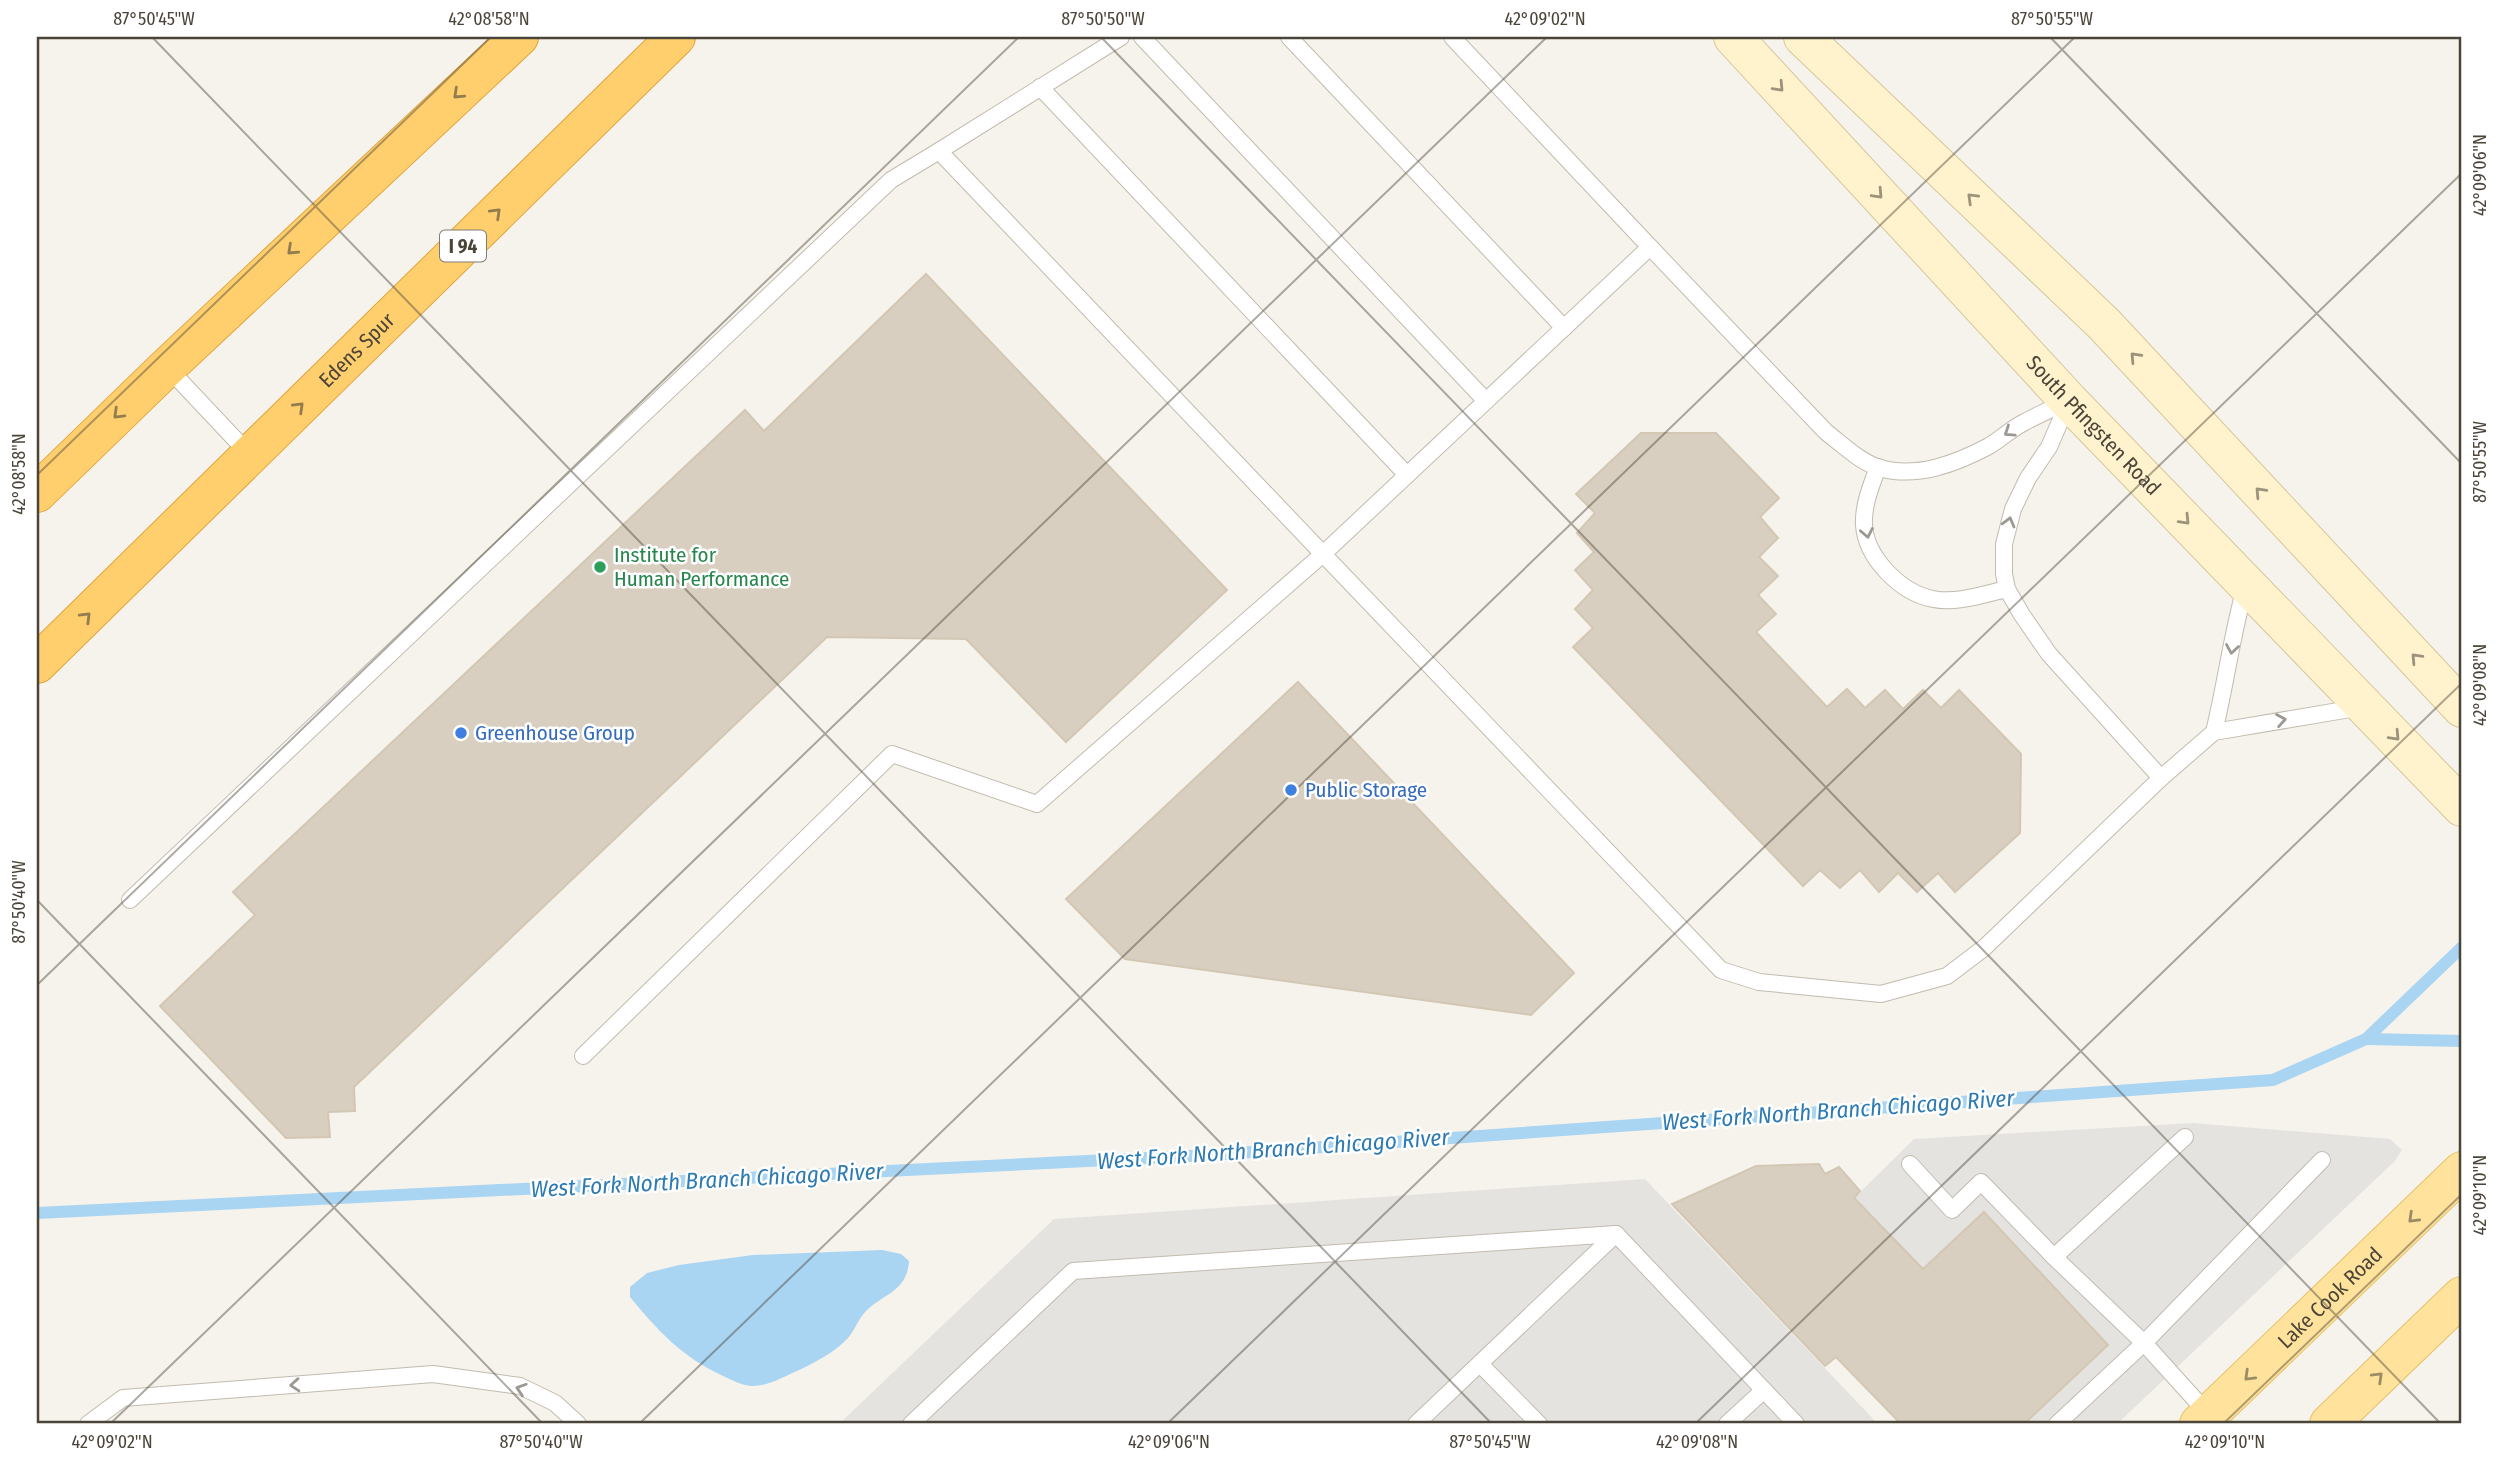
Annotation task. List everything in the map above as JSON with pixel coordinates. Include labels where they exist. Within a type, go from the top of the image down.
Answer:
[{"type":"highway","points":[[37,493],[167,367],[519,37]]},
{"type":"highway","name":"Edens Spur","points":[[37,664],[676,37]]},
{"type":"main road","name":"South Pfingsten Road","points":[[1733,37],[2069,401],[2462,807]]},
{"type":"main road","points":[[1803,37],[2104,324],[2462,708]]},
{"type":"main road","name":"Lake Cook Road","points":[[2204,1420],[2462,1171]]},
{"type":"main road","points":[[2329,1424],[2462,1296]]},
{"type":"lane","points":[[130,900],[891,180],[1121,37]]},
{"type":"lane","points":[[1142,37],[1486,401]]},
{"type":"lane","points":[[1289,37],[1564,328]]},
{"type":"lane","points":[[1452,37],[1826,432],[1859,457],[1889,470],[1926,471],[1990,445],[2023,422],[2069,401]]},
{"type":"lane","points":[[1041,87],[1407,475]]},
{"type":"lane","points":[[939,151],[1721,970],[1759,982],[1881,994],[1947,975],[1984,948],[2161,778],[2214,732],[2366,706]]},
{"type":"lane","points":[[583,1056],[892,754],[1037,804],[1323,554],[1650,247]]},
{"type":"lane","points":[[167,367],[250,454]]},
{"type":"lane","points":[[2069,401],[2049,447],[2028,478],[2013,509],[2004,544],[2007,589],[2049,654],[2161,778]]},
{"type":"lane","points":[[1878,467],[1867,496],[1864,525],[1868,544],[1890,575],[1905,588],[1934,600],[1955,600],[2007,589]]},
{"type":"lane","points":[[2214,732],[2246,582]]},
{"type":"lane","points":[[2054,1257],[2185,1137]]},
{"type":"lane","points":[[2057,1424],[2144,1343],[2322,1160]]},
{"type":"lane","points":[[1910,1164],[1952,1210],[1981,1182],[2144,1343],[2204,1420]]},
{"type":"lane","points":[[1416,1424],[1616,1234]]},
{"type":"lane","points":[[1616,1234],[1796,1424]]},
{"type":"lane","points":[[911,1424],[1073,1271],[1616,1234]]},
{"type":"lane","points":[[1480,1363],[1539,1424]]},
{"type":"lane","points":[[88,1424],[123,1398],[433,1374],[520,1387],[555,1403],[578,1424]]},
{"type":"lane","points":[[1727,1424],[1764,1390]]},
{"type":"shaded area","points":[[2193,1123],[2390,1139],[2402,1150],[2395,1161],[2117,1424],[2024,1424],[2107,1345],[1985,1212],[1923,1269],[1854,1198],[1914,1139]]},
{"type":"shaded area","points":[[1645,1179],[1878,1424],[839,1424],[1054,1219]]},
{"type":"water","points":[[882,1250],[901,1254],[909,1261],[899,1286],[866,1311],[848,1338],[831,1352],[783,1378],[759,1386],[738,1383],[708,1369],[683,1352],[630,1297],[630,1287],[647,1273],[679,1265],[753,1255]]},
{"type":"building","points":[[926,274],[1227,590],[1066,742],[966,639],[827,637],[354,1087],[355,1111],[328,1112],[330,1137],[286,1138],[160,1006],[255,915],[233,892],[745,410],[764,431]]},
{"type":"building","points":[[1641,433],[1716,433],[1779,498],[1760,517],[1778,538],[1759,557],[1778,576],[1758,595],[1776,614],[1756,632],[1827,707],[1847,689],[1865,708],[1885,690],[1903,709],[1923,690],[1941,708],[1959,690],[2021,754],[2020,833],[1955,892],[1938,873],[1917,892],[1898,873],[1879,892],[1860,870],[1840,888],[1820,870],[1803,886],[1573,647],[1593,628],[1575,609],[1593,590],[1575,570],[1594,552],[1577,533],[1595,513],[1576,494]]},
{"type":"building","name":"Public Storage","points":[[1298,682],[1574,973],[1531,1015],[1125,959],[1066,899]]},
{"type":"building","points":[[1819,1164],[1825,1174],[1839,1167],[1860,1191],[1854,1198],[1923,1269],[1984,1212],[2108,1345],[2024,1424],[1901,1424],[1836,1357],[1825,1366],[1672,1204],[1756,1166]]},
{"type":"waterway","name":"West Fork North Branch Chicago River","points":[[37,1213],[1210,1155],[2273,1080],[2366,1039],[2462,947]]},
{"type":"waterway","points":[[2366,1039],[2462,1041]]},
{"type":"place","name":"Institute for Human Performance","points":[[600,567]]},
{"type":"place","name":"Greenhouse Group","points":[[461,733]]},
{"type":"place","name":"Public Storage","points":[[1291,790]]}]
